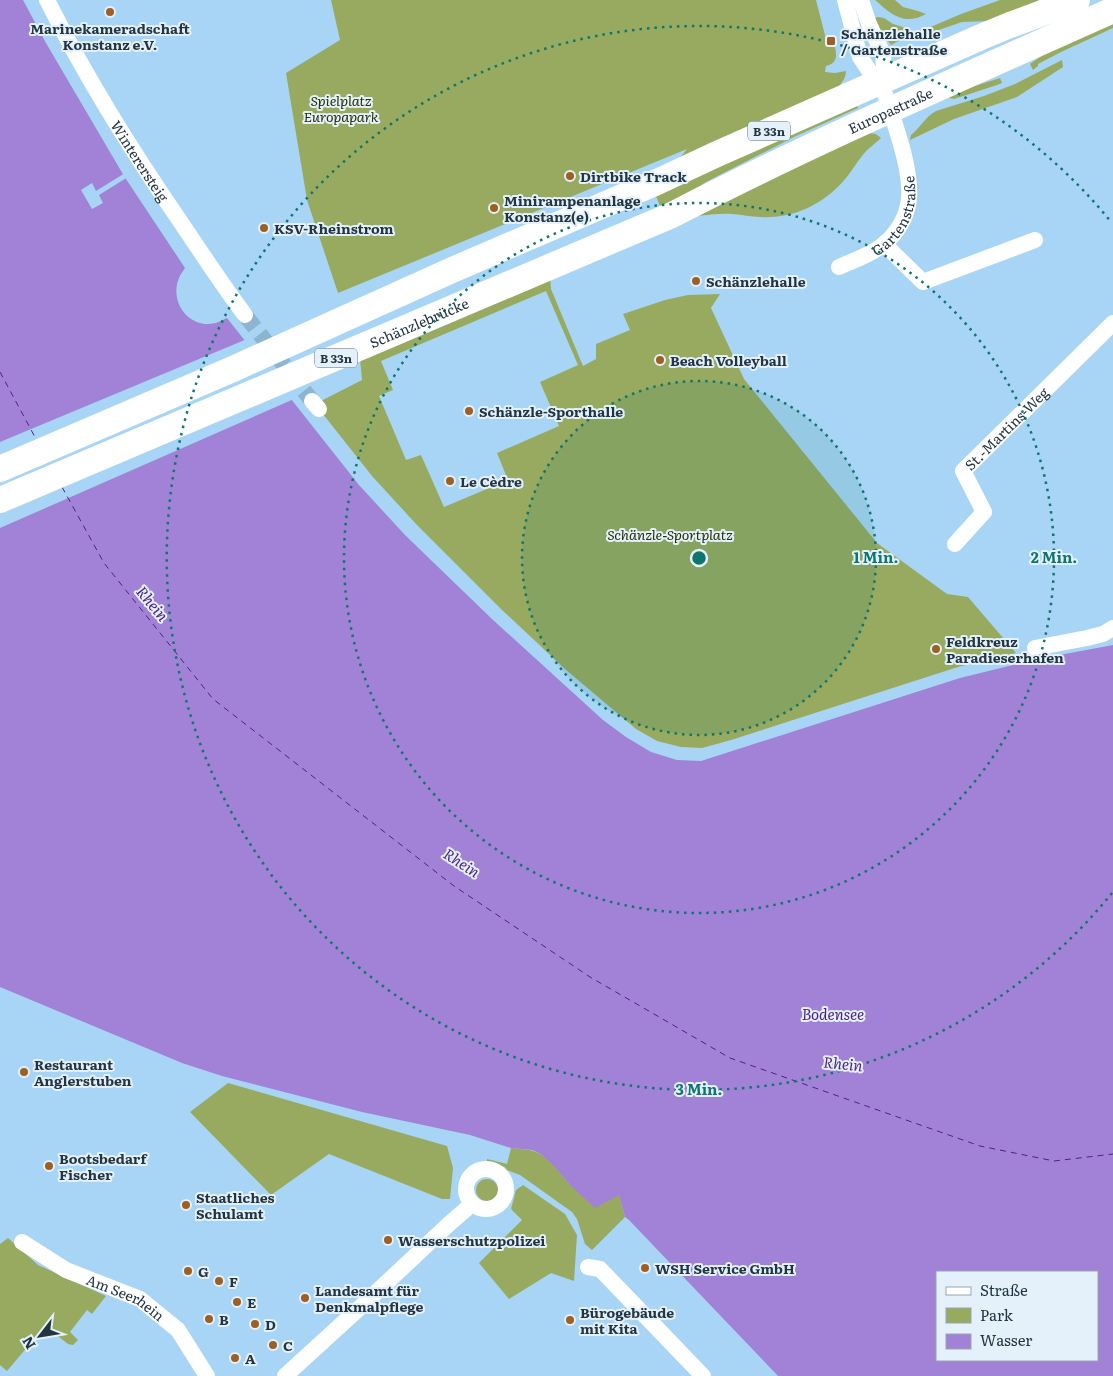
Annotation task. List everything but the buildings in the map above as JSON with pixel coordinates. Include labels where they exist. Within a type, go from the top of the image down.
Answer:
[{"type":"main road","name":"B 33n","points":[[0,469],[233,369],[450,271],[657,182],[1010,25],[1077,0]]},
{"type":"main road","name":"Europastraße","points":[[672,215],[809,147],[1112,11]]},
{"type":"main road","name":"Schänzlebrücke","points":[[0,500],[672,215]]},
{"type":"street","name":"Winterersteig","points":[[47,0],[63,33],[142,165],[245,315]]},
{"type":"street","name":"Gartenstraße","points":[[845,0],[860,57],[870,72],[881,82]]},
{"type":"street","name":"Gartenstraße","points":[[839,267],[870,254],[884,244],[900,225],[908,208],[909,186],[906,165],[881,82],[884,68],[883,54],[869,24],[861,0]]},
{"type":"street","points":[[884,244],[923,282],[1035,240]]},
{"type":"street","name":"St.-Martins-Weg","points":[[955,544],[984,512],[963,470],[1113,324]]},
{"type":"street","points":[[1036,648],[1103,634],[1113,628]]},
{"type":"street","points":[[285,1376],[472,1204]]},
{"type":"street","name":"Am Seerhein","points":[[22,1242],[66,1270],[140,1299],[178,1330],[208,1376]]},
{"type":"street","points":[[588,1268],[600,1269],[703,1376]]},
{"type":"green space","name":"Spielplatz Europapark","points":[[331,0],[816,0],[828,47],[835,47],[836,51],[834,61],[826,66],[825,72],[846,71],[846,73],[844,80],[838,88],[679,159],[687,149],[338,293],[307,200],[286,73],[340,40]]},
{"type":"green space","points":[[875,0],[895,0],[903,7],[926,14],[905,19],[893,14]]},
{"type":"green space","points":[[1000,0],[1051,0],[987,21],[962,22],[924,35],[919,32],[961,14]]},
{"type":"green space","points":[[878,17],[903,27],[906,30],[904,38],[891,45],[879,28],[875,18]]},
{"type":"green space","points":[[1113,19],[1113,28],[1038,64],[1033,70],[1030,64],[1060,43]]},
{"type":"green space","points":[[1062,60],[1063,67],[1017,97],[954,119],[910,140],[911,135],[936,111],[1015,84]]},
{"type":"green space","points":[[1000,78],[1002,83],[954,99],[946,95]]},
{"type":"green space","points":[[855,102],[858,108],[796,136],[706,182],[678,200],[660,206],[656,196]]},
{"type":"green space","points":[[869,133],[876,134],[881,138],[864,153],[839,186],[812,206],[792,214],[770,217],[728,214],[697,216],[764,179]]},
{"type":"green space","name":"Schänzle-Sportplatz","points":[[550,276],[551,289],[583,366],[596,359],[596,344],[630,330],[623,314],[665,300],[688,295],[720,294],[711,308],[744,379],[877,543],[947,594],[968,597],[1016,653],[958,667],[702,748],[681,747],[657,741],[636,729],[565,669],[502,610],[417,525],[372,476],[315,404],[362,380],[360,359]],"holes":[[[546,291],[578,365],[540,382],[559,426],[497,453],[508,480],[444,507],[421,455],[406,460],[379,396],[393,390],[381,361]]]},
{"type":"green space","points":[[228,1083],[447,1146],[453,1168],[450,1199],[442,1199],[329,1154],[271,1195],[190,1112]]},
{"type":"green space","points":[[511,1148],[530,1150],[541,1154],[555,1166],[569,1184],[619,1194],[625,1217],[592,1250],[585,1244],[577,1219],[572,1212],[520,1175],[507,1170],[505,1167],[487,1163],[487,1159],[507,1164]]},
{"type":"green space","points":[[487,1179],[495,1182],[498,1190],[495,1198],[487,1201],[479,1198],[476,1190],[479,1182]]},
{"type":"green space","points":[[523,1185],[565,1214],[577,1235],[574,1281],[551,1273],[509,1299],[479,1263],[522,1220],[511,1209],[516,1190]]},
{"type":"green space","points":[[8,1238],[38,1265],[106,1296],[92,1314],[87,1310],[70,1332],[78,1340],[73,1345],[68,1344],[45,1326],[7,1371],[0,1365],[0,1244]]},
{"type":"water","name":"Bodensee","points":[[0,0],[23,0],[124,176],[185,268],[179,278],[176,294],[178,302],[186,315],[192,320],[208,324],[227,318],[359,485],[405,535],[492,619],[603,720],[651,752],[677,760],[701,761],[960,678],[1038,659],[1113,645],[1113,1376],[778,1376],[625,1217],[619,1195],[595,1208],[541,1154],[532,1150],[511,1148],[470,1135],[362,1112],[222,1076],[182,1063],[0,987]]},
{"type":"pier","points":[[125,173],[128,177],[99,195],[103,203],[92,209],[81,190],[92,183],[96,191]]},
{"type":"pier","points":[[247,339],[294,399],[0,528],[0,442]]},
{"type":"ferry route","points":[[0,372],[36,439]]},
{"type":"ferry route","points":[[62,487],[104,563],[213,699],[454,886],[590,977],[730,1058],[980,1146],[1054,1161],[1113,1154]]},
{"type":"tunnel","points":[[245,315],[312,401]]},
{"type":"place","name":"Marinekameradschaft Konstanz e.V.","points":[[110,12]]},
{"type":"place","name":"Schänzlehalle / Gartenstraße","points":[[831,41]]},
{"type":"place","name":"Dirtbike Track","points":[[570,176]]},
{"type":"place","name":"Minirampenanlage Konstanz(e)","points":[[494,208]]},
{"type":"place","name":"KSV-Rheinstrom","points":[[264,228]]},
{"type":"place","name":"Schänzlehalle","points":[[696,281]]},
{"type":"place","name":"Beach Volleyball","points":[[660,360]]},
{"type":"place","name":"Schänzle-Sporthalle","points":[[469,411]]},
{"type":"place","name":"Le Cèdre","points":[[450,481]]},
{"type":"place","name":"Feldkreuz Paradieserhafen","points":[[936,649]]},
{"type":"place","name":"Restaurant Anglerstuben","points":[[24,1072]]},
{"type":"place","name":"Bootsbedarf Fischer","points":[[49,1166]]},
{"type":"place","name":"Staatliches Schulamt","points":[[186,1205]]},
{"type":"place","name":"Wasserschutzpolizei","points":[[388,1240]]},
{"type":"place","name":"WSH Service GmbH","points":[[645,1268]]},
{"type":"place","name":"G","points":[[188,1271]]},
{"type":"place","name":"F","points":[[219,1281]]},
{"type":"place","name":"Landesamt für Denkmalpflege","points":[[305,1298]]},
{"type":"place","name":"E","points":[[237,1302]]},
{"type":"place","name":"B","points":[[209,1319]]},
{"type":"place","name":"Bürogebäude mit Kita","points":[[570,1320]]},
{"type":"place","name":"D","points":[[255,1324]]},
{"type":"place","name":"C","points":[[273,1345]]},
{"type":"place","name":"A","points":[[235,1358]]},
{"type":"water label","name":"Rhein","points":[[153,603]]},
{"type":"water label","name":"Rhein","points":[[462,862]]},
{"type":"water label","name":"Rhein","points":[[843,1063]]}]
